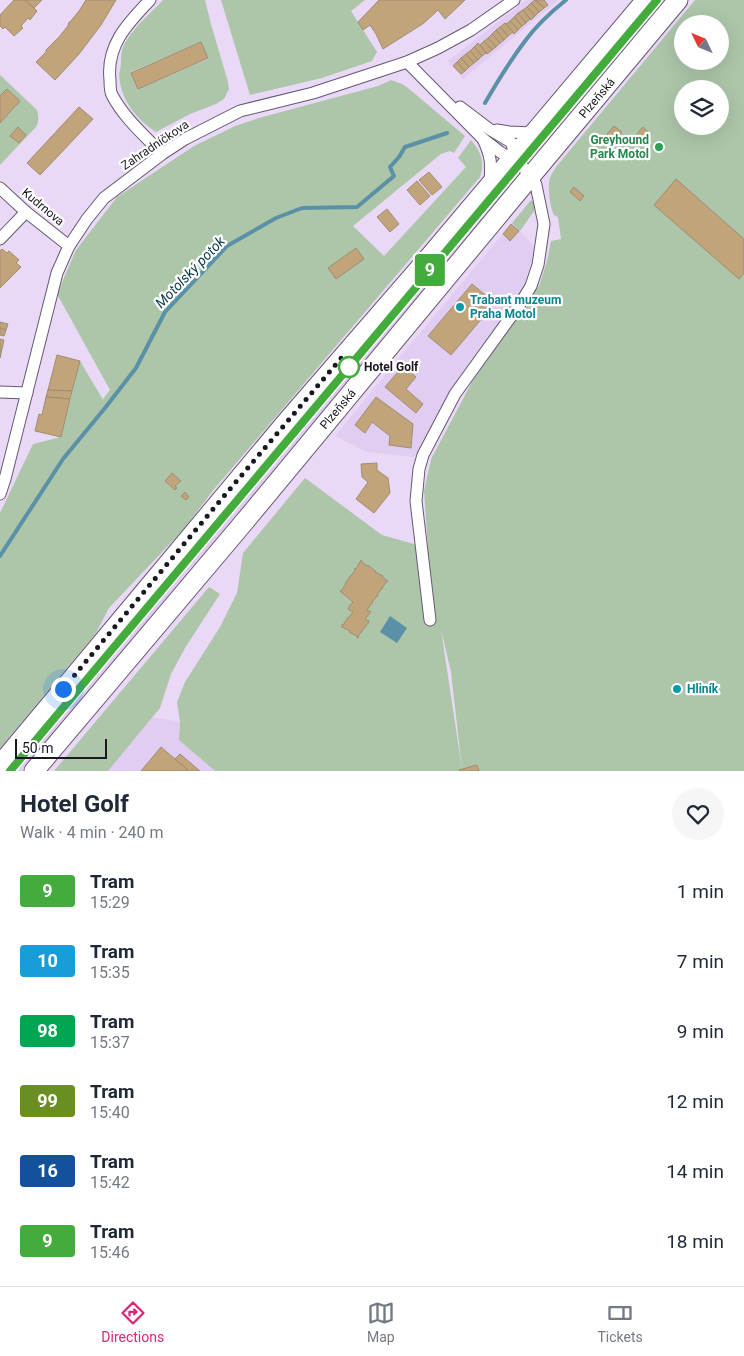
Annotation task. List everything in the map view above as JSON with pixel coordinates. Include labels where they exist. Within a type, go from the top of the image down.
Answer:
[{"type":"main road","name":"Plzeňská","points":[[0,765],[275,435],[490,184],[519,163],[533,133],[646,0]]},
{"type":"main road","name":"Plzeňská","points":[[34,771],[245,521],[519,163],[678,0]]},
{"type":"street","points":[[150,0],[116,40],[111,55],[109,73],[111,93],[130,120],[162,154]]},
{"type":"street","name":"Zahradníčkova","points":[[0,494],[57,273],[68,246],[87,218],[104,198],[185,139],[240,111],[313,93],[407,62],[471,30],[514,0]]},
{"type":"street","points":[[407,62],[486,134],[511,142],[519,163],[536,185],[544,224],[538,265],[531,286],[455,394],[423,455],[419,469],[416,501],[430,620]]},
{"type":"street","points":[[486,134],[509,132],[533,133]]},
{"type":"street","points":[[486,134],[491,163],[490,184]]},
{"type":"street","name":"Kudrnova","points":[[0,188],[68,246]]},
{"type":"street","points":[[0,239],[26,212]]},
{"type":"street","points":[[0,392],[27,393]]},
{"type":"shaded area","points":[[526,0],[559,0],[463,79],[448,61]]},
{"type":"shaded area","points":[[653,0],[669,0],[537,154],[530,148]]},
{"type":"shaded area","points":[[510,172],[517,179],[130,646],[23,771],[5,771],[217,518]]},
{"type":"shaded area","points":[[512,223],[535,247],[526,280],[506,313],[468,364],[451,391],[415,457],[367,452],[335,436],[404,352]]},
{"type":"shaded area","points":[[152,717],[180,722],[179,740],[215,771],[108,771]]},
{"type":"green space","points":[[163,0],[205,0],[229,89],[224,99],[216,104],[190,114],[156,132],[130,108],[122,92],[119,74],[122,50],[125,43],[134,30]],"holes":[[[201,42],[208,59],[138,89],[131,72]]]},
{"type":"green space","points":[[221,0],[365,0],[351,11],[377,52],[372,61],[322,78],[250,95]]},
{"type":"green space","points":[[695,0],[744,0],[744,771],[215,771],[179,740],[180,722],[177,702],[185,682],[220,627],[237,593],[243,553],[305,478],[382,535],[428,548],[424,491],[431,459],[472,382],[539,286],[551,241],[561,239],[558,217],[554,215],[550,202],[549,182],[551,175],[674,25],[674,70],[729,70],[729,15],[683,15]],"holes":[[[441,630],[451,672],[462,769]]]},
{"type":"green space","points":[[0,75],[37,110],[38,123],[0,165],[0,123],[20,101],[7,89],[0,96]],"holes":[[[18,127],[26,135],[19,143],[11,136]]]},
{"type":"green space","points":[[391,80],[402,84],[465,136],[454,153],[450,151],[441,154],[353,226],[384,256],[466,167],[458,158],[471,140],[481,157],[480,177],[215,488],[183,530],[109,608],[96,633],[0,748],[0,513],[33,444],[61,437],[80,361],[102,400],[110,390],[57,294],[76,250],[117,197],[194,146],[235,126],[259,118],[378,86]],"holes":[[[172,473],[181,481],[175,486],[177,488],[175,490],[165,481]]]},
{"type":"green space","points":[[531,200],[534,203],[534,211],[520,231],[512,223]]},
{"type":"green space","points":[[209,587],[220,594],[185,648],[171,674],[160,708],[108,771],[54,771]]},
{"type":"water","points":[[390,616],[407,628],[397,643],[380,632]]},
{"type":"building","points":[[14,0],[25,0],[37,11],[30,20],[28,18],[21,26],[23,28],[14,36],[5,27],[3,29],[0,26],[0,15]]},
{"type":"building","points":[[25,0],[42,0],[34,8]]},
{"type":"building","points":[[86,0],[116,0],[101,25],[79,54],[55,80],[36,62],[68,26]]},
{"type":"building","points":[[379,0],[465,0],[445,19],[438,10],[424,23],[383,49],[370,25],[363,30],[358,22]]},
{"type":"building","points":[[535,0],[544,8],[539,12],[531,3]]},
{"type":"building","points":[[536,0],[544,0],[548,5],[544,8]]},
{"type":"building","points":[[531,3],[539,12],[535,16],[527,7]]},
{"type":"building","points":[[527,7],[535,16],[531,20],[523,10]]},
{"type":"building","points":[[523,10],[530,19],[526,23],[518,13]]},
{"type":"building","points":[[518,13],[526,23],[522,26],[514,17]]},
{"type":"building","points":[[514,17],[522,26],[518,30],[510,21]]},
{"type":"building","points":[[510,21],[518,30],[514,34],[506,24]]},
{"type":"building","points":[[505,23],[513,32],[508,36],[500,27]]},
{"type":"building","points":[[500,27],[508,36],[504,40],[496,30]]},
{"type":"building","points":[[496,30],[504,40],[500,43],[492,34]]},
{"type":"building","points":[[492,34],[500,43],[496,47],[488,38]]},
{"type":"building","points":[[488,38],[496,47],[492,50],[484,41]]},
{"type":"building","points":[[484,41],[492,50],[487,54],[480,45]]},
{"type":"building","points":[[201,42],[208,58],[138,89],[131,73]]},
{"type":"building","points":[[478,43],[486,53],[482,56],[474,47]]},
{"type":"building","points":[[474,47],[482,56],[478,60],[470,51]]},
{"type":"building","points":[[470,51],[478,60],[474,63],[466,54]]},
{"type":"building","points":[[466,54],[474,63],[469,67],[461,58]]},
{"type":"building","points":[[461,58],[469,67],[465,71],[457,62]]},
{"type":"building","points":[[457,62],[465,71],[461,74],[453,66]]},
{"type":"building","points":[[7,89],[20,101],[0,123],[0,96]]},
{"type":"building","points":[[79,107],[93,119],[40,175],[27,163]]},
{"type":"building","points":[[614,126],[622,132],[614,141],[607,134]]},
{"type":"building","points":[[18,127],[26,135],[19,143],[10,136]]},
{"type":"building","points":[[643,127],[651,135],[644,143],[635,136]]},
{"type":"building","points":[[429,172],[442,187],[432,195],[419,180]]},
{"type":"building","points":[[676,179],[744,239],[744,273],[739,279],[654,205]]},
{"type":"building","points":[[417,181],[430,196],[420,205],[407,190]]},
{"type":"building","points":[[574,187],[584,196],[580,201],[570,192]]},
{"type":"building","points":[[387,209],[399,224],[390,232],[377,217]]},
{"type":"building","points":[[511,224],[519,231],[510,241],[503,234]]},
{"type":"building","points":[[356,248],[364,259],[336,279],[328,268]]},
{"type":"building","points":[[2,249],[7,253],[9,251],[19,260],[16,263],[21,267],[0,288],[0,251]]},
{"type":"building","points":[[472,284],[495,303],[451,355],[428,336]]},
{"type":"building","points":[[0,322],[8,324],[6,330],[0,328]]},
{"type":"building","points":[[0,328],[6,330],[4,336],[0,335]]},
{"type":"building","points":[[0,339],[4,340],[0,358]]},
{"type":"building","points":[[57,355],[80,361],[72,391],[48,390]]},
{"type":"building","points":[[403,366],[416,377],[406,389],[423,404],[416,413],[385,387]]},
{"type":"building","points":[[48,390],[72,391],[70,399],[46,397]]},
{"type":"building","points":[[46,397],[70,399],[61,437],[35,431],[39,414],[42,415]]},
{"type":"building","points":[[376,397],[413,424],[411,448],[389,445],[390,436],[372,422],[365,433],[355,425]]},
{"type":"building","points":[[377,463],[377,470],[388,478],[390,493],[374,513],[356,499],[368,482],[362,477],[361,464]]},
{"type":"building","points":[[172,473],[181,481],[175,486],[177,488],[175,490],[165,481]]},
{"type":"building","points":[[185,492],[189,497],[186,500],[181,496]]},
{"type":"building","points":[[361,560],[388,581],[367,610],[371,612],[365,619],[369,622],[357,638],[357,636],[342,627],[342,624],[353,612],[348,608],[353,602],[340,591]]},
{"type":"building","points":[[161,747],[189,771],[141,771]]},
{"type":"building","points":[[180,754],[200,771],[189,771],[175,759]]},
{"type":"building","points":[[477,765],[479,771],[459,770]]},
{"type":"waterway","name":"Motolský potok","points":[[485,103],[529,35],[566,0]]},
{"type":"waterway","name":"Motolský potok","points":[[0,556],[63,459],[136,368],[165,312],[227,246],[276,218],[302,208],[357,207],[394,176],[390,167],[405,147],[447,133]]},
{"type":"tram line","points":[[10,771],[657,0]]},
{"type":"tram line","name":"9","points":[[10,771],[657,0]]},
{"type":"place","name":"Greyhound Park Motol","points":[[659,147]]},
{"type":"place","name":"Trabant muzeum Praha Motol","points":[[460,307]]},
{"type":"place","name":"Hotel Golf","points":[[349,367]]},
{"type":"place","name":"Hliník","points":[[677,689]]},
{"type":"route","points":[[63,689],[343,356],[349,367]]}]
